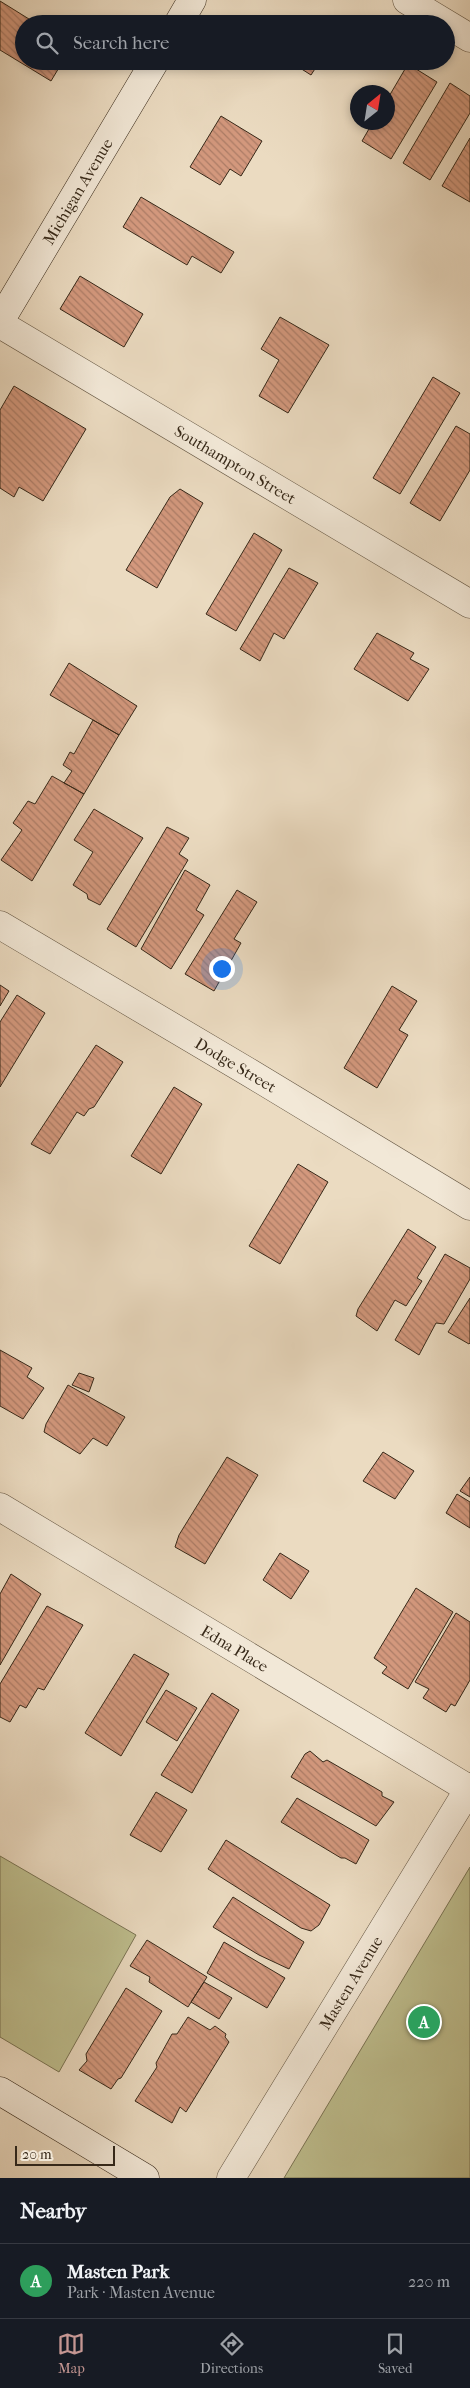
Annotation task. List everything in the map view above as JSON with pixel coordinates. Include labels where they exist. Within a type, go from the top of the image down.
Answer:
[{"type":"street","points":[[183,15],[192,0]]},
{"type":"street","points":[[407,0],[432,15]]},
{"type":"street","points":[[455,29],[470,38]]},
{"type":"street","name":"Michigan Avenue","points":[[0,323],[150,70]]},
{"type":"street","name":"Southampton Street","points":[[0,323],[470,604]]},
{"type":"street","name":"Dodge Street","points":[[0,925],[470,1206]]},
{"type":"street","name":"Edna Place","points":[[0,1506],[470,1788]]},
{"type":"street","name":"Masten Avenue","points":[[231,2178],[470,1788]]},
{"type":"street","points":[[0,2091],[145,2178]]},
{"type":"green space","points":[[0,1856],[136,1935],[59,2072],[0,2037]]},
{"type":"green space","points":[[470,1867],[470,2178],[284,2178]]},
{"type":"building","points":[[0,1],[23,15],[15,15],[15,59],[0,50]]},
{"type":"building","points":[[33,70],[58,70],[51,81]]},
{"type":"building","points":[[303,70],[314,70],[311,75]]},
{"type":"building","points":[[404,70],[418,70],[437,82],[391,159],[362,141],[368,130],[395,130],[395,86]]},
{"type":"building","points":[[450,83],[470,96],[470,113],[430,180],[403,163]]},
{"type":"building","points":[[221,116],[262,141],[241,176],[230,169],[220,185],[190,167]]},
{"type":"building","points":[[470,138],[470,202],[442,186]]},
{"type":"building","points":[[141,197],[234,252],[221,273],[192,256],[187,265],[123,227]]},
{"type":"building","points":[[80,276],[143,314],[124,347],[60,309]]},
{"type":"building","points":[[280,317],[329,345],[288,413],[259,396],[279,360],[261,349]]},
{"type":"building","points":[[433,377],[460,393],[400,494],[373,478]]},
{"type":"building","points":[[14,386],[86,429],[43,501],[19,487],[14,497],[0,488],[0,410]]},
{"type":"building","points":[[456,426],[470,434],[470,470],[440,521],[410,503]]},
{"type":"building","points":[[180,489],[203,503],[157,588],[126,570],[170,497]]},
{"type":"building","points":[[254,533],[282,550],[236,631],[206,614]]},
{"type":"building","points":[[289,568],[318,583],[284,639],[274,633],[260,661],[240,649]]},
{"type":"building","points":[[377,633],[414,653],[410,659],[429,669],[408,701],[354,669]]},
{"type":"building","points":[[69,663],[137,706],[119,735],[50,695]]},
{"type":"building","points":[[93,720],[119,735],[84,794],[64,783],[72,771],[63,765],[70,752],[74,754]]},
{"type":"building","points":[[52,776],[84,794],[32,881],[1,860],[22,830],[13,823],[28,801],[35,804]]},
{"type":"building","points":[[94,809],[143,838],[100,905],[88,899],[87,894],[73,885],[93,852],[74,840]]},
{"type":"building","points":[[167,827],[189,838],[179,854],[188,860],[136,947],[107,929]]},
{"type":"building","points":[[185,870],[210,885],[196,910],[204,915],[171,969],[141,949]]},
{"type":"building","points":[[237,890],[257,902],[234,939],[241,943],[214,991],[185,974]]},
{"type":"building","points":[[0,985],[9,991],[0,1006]]},
{"type":"building","points":[[392,986],[417,1001],[399,1030],[408,1035],[377,1088],[344,1068]]},
{"type":"building","points":[[17,995],[45,1013],[0,1087],[0,1022]]},
{"type":"building","points":[[96,1045],[123,1062],[94,1107],[89,1109],[84,1116],[77,1112],[50,1154],[31,1144]]},
{"type":"building","points":[[174,1087],[202,1104],[161,1174],[131,1156]]},
{"type":"building","points":[[298,1164],[328,1182],[280,1264],[249,1246]]},
{"type":"building","points":[[408,1229],[436,1247],[417,1278],[422,1281],[406,1306],[395,1300],[377,1331],[356,1316],[358,1309]]},
{"type":"building","points":[[445,1254],[470,1268],[470,1279],[444,1324],[436,1323],[419,1355],[395,1340]]},
{"type":"building","points":[[470,1298],[470,1343],[469,1344],[448,1332]]},
{"type":"building","points":[[0,1350],[32,1368],[27,1377],[44,1388],[23,1419],[0,1406]]},
{"type":"building","points":[[79,1373],[94,1378],[89,1392],[72,1385]]},
{"type":"building","points":[[68,1385],[125,1417],[107,1446],[93,1438],[80,1454],[44,1432],[46,1424]]},
{"type":"building","points":[[383,1452],[414,1471],[395,1499],[363,1481]]},
{"type":"building","points":[[227,1457],[258,1475],[205,1564],[175,1547],[179,1535]]},
{"type":"building","points":[[470,1477],[470,1497],[460,1491]]},
{"type":"building","points":[[457,1494],[470,1502],[470,1528],[446,1513]]},
{"type":"building","points":[[280,1553],[309,1571],[291,1599],[263,1580]]},
{"type":"building","points":[[11,1574],[41,1594],[0,1665],[0,1594]]},
{"type":"building","points":[[416,1588],[453,1612],[408,1689],[382,1673],[387,1667],[374,1658]]},
{"type":"building","points":[[47,1606],[83,1625],[44,1690],[38,1688],[26,1708],[20,1705],[10,1722],[0,1717],[0,1684]]},
{"type":"building","points":[[456,1613],[470,1622],[470,1680],[455,1706],[451,1704],[446,1712],[423,1698],[429,1689],[415,1682]]},
{"type":"building","points":[[134,1654],[169,1674],[121,1756],[85,1733]]},
{"type":"building","points":[[166,1690],[197,1708],[177,1741],[146,1722]]},
{"type":"building","points":[[212,1693],[239,1710],[192,1793],[161,1775]]},
{"type":"building","points":[[310,1751],[323,1762],[327,1760],[382,1792],[382,1796],[394,1802],[376,1826],[291,1777],[305,1754]]},
{"type":"building","points":[[156,1792],[187,1810],[161,1852],[130,1835]]},
{"type":"building","points":[[297,1798],[369,1840],[356,1864],[341,1858],[281,1822]]},
{"type":"building","points":[[226,1840],[330,1905],[319,1925],[311,1931],[301,1928],[208,1869]]},
{"type":"building","points":[[233,1897],[304,1942],[289,1969],[259,1955],[213,1927]]},
{"type":"building","points":[[147,1940],[207,1977],[188,2007],[149,1982],[150,1977],[130,1966]]},
{"type":"building","points":[[224,1942],[285,1978],[267,2008],[207,1973]]},
{"type":"building","points":[[204,1982],[232,1998],[219,2019],[191,2002]]},
{"type":"building","points":[[126,1988],[162,2011],[121,2078],[118,2079],[111,2089],[79,2070],[87,2061],[86,2054]]},
{"type":"building","points":[[188,2017],[210,2030],[215,2026],[226,2034],[225,2037],[229,2042],[186,2112],[180,2107],[172,2123],[135,2101],[157,2067],[156,2063],[172,2034],[177,2034]]},
{"type":"place","name":"Masten Park","points":[[424,2022]]}]
